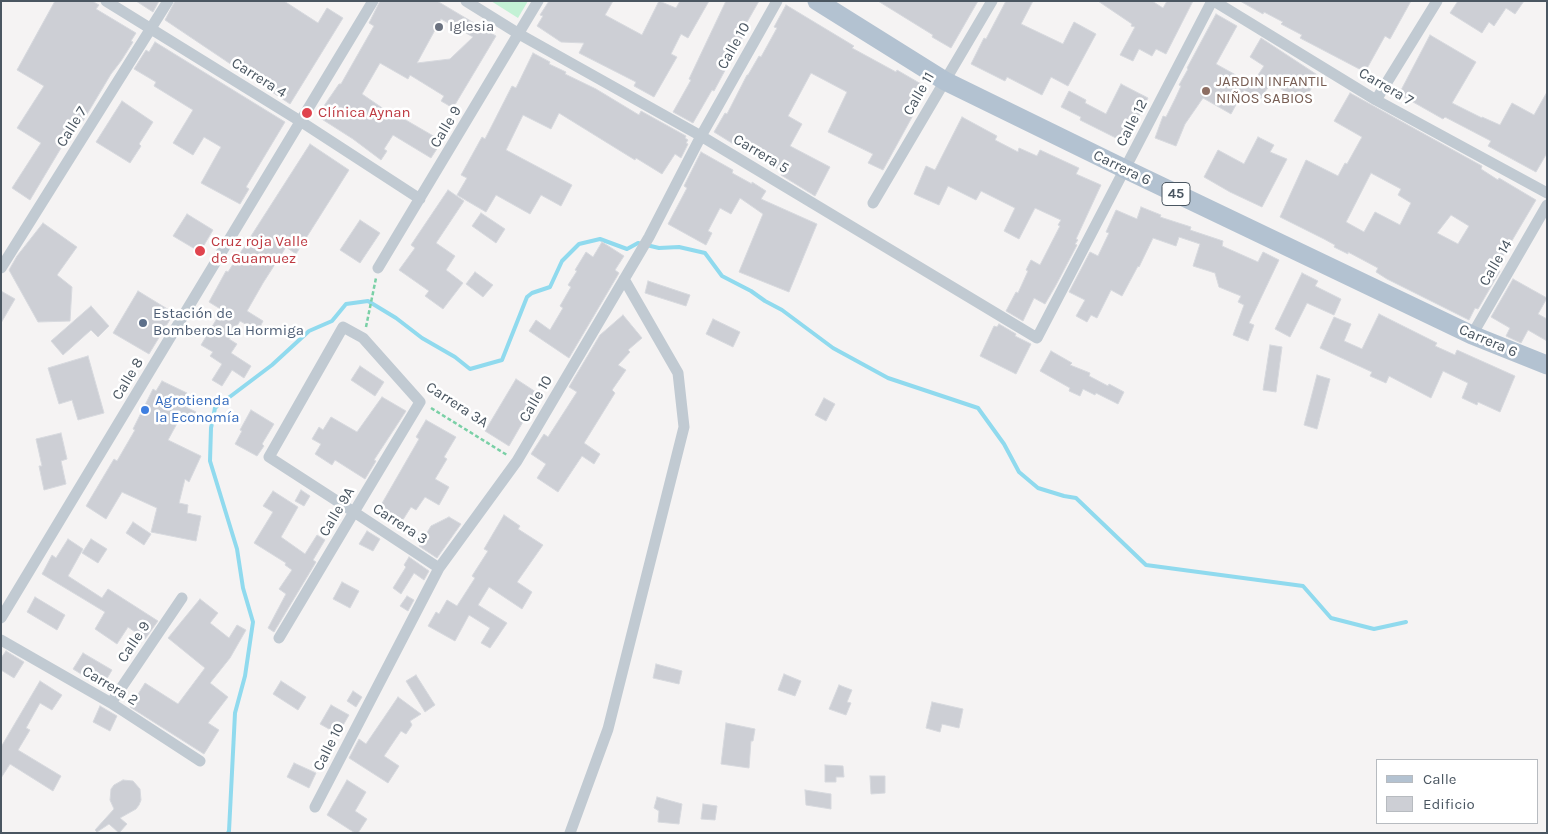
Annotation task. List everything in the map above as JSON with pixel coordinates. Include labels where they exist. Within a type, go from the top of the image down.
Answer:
[{"type":"main road","name":"Carrera 6","points":[[817,1],[944,81],[1125,170],[1472,335],[1547,365]]},
{"type":"street","name":"Carrera 4","points":[[106,1],[300,121],[420,199]]},
{"type":"street","name":"Calle 7","points":[[1,268],[168,1]]},
{"type":"street","name":"Calle 8","points":[[1,618],[372,1]]},
{"type":"street","name":"Carrera 5","points":[[466,1],[519,34],[701,136],[1038,338]]},
{"type":"street","name":"Calle 9","points":[[378,268],[538,1]]},
{"type":"street","name":"Calle 10","points":[[315,807],[440,568],[517,461],[649,237],[701,136],[777,1]]},
{"type":"street","name":"Calle 11","points":[[873,203],[992,1]]},
{"type":"street","name":"Carrera 7","points":[[1213,1],[1376,100],[1547,193]]},
{"type":"street","name":"Calle 12","points":[[1038,338],[1213,1]]},
{"type":"street","points":[[1376,100],[1436,1]]},
{"type":"street","name":"Calle 14","points":[[1472,335],[1547,205]]},
{"type":"street","points":[[570,833],[608,729],[684,428],[678,373],[624,279]]},
{"type":"street","name":"Carrera 3A","points":[[268,456],[343,327],[363,338],[420,402]]},
{"type":"street","name":"Calle 9A","points":[[279,638],[420,402]]},
{"type":"street","name":"Carrera 3","points":[[268,456],[440,568]]},
{"type":"street","name":"Calle 9","points":[[111,703],[182,598]]},
{"type":"street","name":"Carrera 2","points":[[1,640],[111,703],[200,761]]},
{"type":"path","points":[[363,338],[378,268]]},
{"type":"path","name":"Carrera 3A","points":[[420,402],[517,461]]},
{"type":"green space","points":[[491,1],[528,1],[518,18]]},
{"type":"building","points":[[55,1],[92,1],[99,5],[96,9],[136,33],[131,41],[133,42],[83,121],[81,119],[67,138],[30,200],[12,188],[41,143],[17,128],[44,86],[17,70]]},
{"type":"building","points":[[136,1],[159,1],[153,12]]},
{"type":"building","points":[[175,1],[284,1],[318,23],[327,8],[343,18],[290,104],[165,20]]},
{"type":"building","points":[[380,1],[437,1],[496,36],[453,108],[441,101],[444,96],[410,75],[408,79],[380,63],[362,94],[391,114],[392,112],[442,141],[431,158],[393,135],[384,149],[387,151],[381,160],[317,116],[339,84],[341,84],[374,26],[369,23]],"holes":[[[441,19],[473,37],[450,59],[417,63]]]},
{"type":"building","points":[[549,1],[613,1],[605,15],[642,35],[659,1],[676,8],[680,1],[709,1],[688,38],[681,34],[671,54],[677,57],[654,97],[634,86],[636,82],[579,53],[584,43],[561,42],[537,26],[543,16],[540,15]]},
{"type":"building","points":[[726,1],[759,1],[742,31],[745,33],[714,91],[712,90],[693,123],[673,112],[691,80],[689,79]]},
{"type":"building","points":[[878,1],[978,1],[951,48]]},
{"type":"building","points":[[1006,1],[1033,1],[1021,24],[1063,44],[1074,22],[1096,34],[1068,86],[1051,77],[1042,95],[1007,77],[1005,81],[971,64]]},
{"type":"building","points":[[1098,1],[1152,1],[1163,8],[1167,1],[1193,1],[1166,54],[1156,49],[1152,56],[1139,49],[1133,61],[1120,55],[1135,27]]},
{"type":"building","points":[[1240,1],[1411,1],[1390,39],[1385,36],[1365,72],[1300,38],[1302,35],[1281,24],[1283,22],[1264,12],[1263,14]]},
{"type":"building","points":[[1458,1],[1524,1],[1515,14],[1506,8],[1494,26],[1489,22],[1482,33],[1450,13]]},
{"type":"building","points":[[786,5],[854,46],[852,48],[928,88],[883,170],[868,163],[873,154],[828,132],[847,92],[811,73],[788,116],[802,124],[790,146],[830,167],[815,196],[781,175],[783,172],[762,160],[763,158],[737,142],[735,145],[714,132],[725,113],[727,114],[747,75],[759,56],[761,57],[777,28],[774,27]]},
{"type":"building","points":[[1216,14],[1237,26],[1216,64],[1252,84],[1264,66],[1250,57],[1261,38],[1319,76],[1303,102],[1271,83],[1259,101],[1244,90],[1231,114],[1203,98],[1185,124],[1176,146],[1155,138],[1163,116],[1166,117],[1181,86],[1179,85],[1187,68]]},
{"type":"building","points":[[1430,35],[1476,62],[1452,103],[1482,118],[1500,125],[1512,103],[1534,115],[1547,92],[1547,153],[1536,172],[1488,146],[1491,141],[1445,117],[1443,119],[1399,94]]},
{"type":"building","points":[[155,42],[285,122],[246,187],[249,189],[240,204],[201,183],[221,147],[204,137],[193,155],[173,143],[193,110],[154,86],[156,82],[134,69],[146,50],[149,52]]},
{"type":"building","points":[[533,53],[550,62],[549,64],[566,72],[565,74],[596,89],[639,115],[641,111],[686,136],[685,138],[688,140],[686,143],[688,144],[681,158],[675,154],[662,174],[636,158],[635,160],[559,113],[551,129],[523,115],[506,150],[572,185],[561,206],[541,195],[530,214],[496,195],[486,212],[457,195],[467,178],[461,175],[482,137],[485,139],[512,86],[516,88]]},
{"type":"building","points":[[1121,84],[1148,98],[1126,143],[1080,120],[1081,117],[1061,107],[1069,91],[1086,100],[1085,103],[1106,114]]},
{"type":"building","points":[[1350,93],[1482,166],[1481,169],[1498,180],[1499,178],[1536,200],[1497,266],[1499,267],[1497,270],[1500,271],[1478,309],[1475,308],[1469,320],[1387,279],[1376,272],[1378,268],[1348,252],[1348,254],[1334,247],[1335,245],[1280,217],[1306,160],[1338,176],[1345,163],[1347,164],[1362,137],[1334,121]],"holes":[[[1371,173],[1401,189],[1398,195],[1411,203],[1400,225],[1375,212],[1364,232],[1346,222]],[[1451,215],[1469,226],[1458,244],[1437,233]]]},
{"type":"building","points":[[122,101],[153,122],[130,163],[96,142]]},
{"type":"building","points":[[962,117],[997,136],[995,140],[1018,152],[1019,148],[1037,156],[1040,150],[1079,168],[1076,174],[1101,185],[1076,239],[1078,240],[1075,244],[1077,245],[1056,285],[1045,304],[1034,298],[1023,321],[1006,311],[1016,292],[1018,293],[1031,260],[1040,265],[1060,226],[1058,225],[1061,220],[1035,208],[1019,239],[1004,231],[1015,208],[981,191],[976,200],[948,186],[939,205],[914,194],[926,166],[935,170]]},
{"type":"building","points":[[1258,137],[1274,145],[1270,152],[1287,159],[1262,207],[1204,177],[1218,150],[1244,164]]},
{"type":"building","points":[[310,144],[349,170],[296,254],[286,247],[247,311],[263,321],[258,331],[240,321],[229,339],[237,344],[231,353],[251,366],[244,378],[232,370],[222,386],[212,380],[222,364],[210,356],[213,352],[201,345],[222,310],[209,302],[226,271],[228,272]]},
{"type":"building","points":[[701,152],[733,170],[732,173],[766,191],[761,199],[817,224],[789,292],[739,272],[763,214],[740,198],[731,214],[720,208],[708,231],[712,233],[706,245],[668,224],[687,188],[684,186]]},
{"type":"building","points":[[448,190],[464,201],[436,243],[455,256],[446,270],[463,283],[443,309],[425,296],[429,291],[399,270],[415,248],[411,245]]},
{"type":"building","points":[[1141,207],[1161,215],[1160,217],[1191,227],[1190,230],[1223,241],[1222,246],[1258,262],[1263,252],[1279,260],[1249,323],[1254,325],[1248,341],[1233,335],[1244,305],[1238,302],[1241,296],[1219,287],[1215,273],[1193,266],[1200,244],[1179,237],[1176,246],[1153,238],[1122,296],[1111,290],[1097,318],[1091,315],[1087,322],[1076,316],[1085,300],[1069,292],[1090,252],[1098,256],[1109,233],[1106,232],[1116,210],[1137,219]]},
{"type":"building","points":[[481,213],[505,229],[496,243],[472,226]]},
{"type":"building","points":[[187,214],[213,230],[200,252],[173,236]]},
{"type":"building","points":[[360,220],[380,233],[360,263],[340,250]]},
{"type":"building","points":[[43,223],[77,247],[57,275],[72,287],[70,321],[38,322],[9,270],[17,256]]},
{"type":"building","points":[[602,242],[624,256],[615,270],[619,273],[569,358],[529,331],[536,320],[550,330],[563,308],[560,306],[571,287],[568,285],[577,271],[575,270],[586,252],[593,257]]},
{"type":"building","points":[[475,272],[493,285],[483,297],[466,284]]},
{"type":"building","points":[[1302,273],[1318,281],[1315,286],[1341,299],[1334,315],[1307,303],[1290,337],[1275,329]]},
{"type":"building","points":[[1513,279],[1547,298],[1538,314],[1547,319],[1547,341],[1528,330],[1521,343],[1506,336],[1510,328],[1491,317]]},
{"type":"building","points":[[648,281],[690,295],[686,306],[645,293]]},
{"type":"building","points":[[1,291],[15,299],[1,323]]},
{"type":"building","name":"Estación de Bomberos La Hormiga","points":[[138,291],[174,313],[149,354],[113,333]]},
{"type":"building","points":[[91,306],[109,326],[98,337],[91,330],[63,355],[51,341]]},
{"type":"building","points":[[1379,314],[1437,343],[1435,346],[1455,355],[1457,350],[1515,376],[1500,412],[1478,402],[1477,405],[1462,398],[1468,383],[1443,371],[1431,398],[1389,376],[1386,383],[1370,376],[1372,372],[1320,348],[1334,317],[1351,324],[1344,341],[1362,349]]},
{"type":"building","points":[[623,315],[642,338],[628,350],[630,352],[618,365],[626,370],[612,390],[615,393],[584,443],[600,454],[594,464],[582,456],[558,492],[537,478],[546,464],[531,454],[544,434],[548,437],[577,392],[569,387],[600,335]]},
{"type":"building","points":[[713,319],[740,332],[733,347],[706,334]]},
{"type":"building","points":[[999,324],[1016,334],[1015,336],[1031,344],[1016,374],[980,356],[994,326],[997,327]]},
{"type":"building","points":[[1270,345],[1282,347],[1276,392],[1263,390]]},
{"type":"building","points":[[1051,351],[1072,363],[1070,365],[1090,373],[1089,376],[1124,392],[1118,404],[1083,389],[1080,396],[1069,391],[1070,388],[1040,371]]},
{"type":"building","points":[[88,356],[104,413],[78,420],[72,400],[59,404],[48,368]]},
{"type":"building","points":[[360,366],[384,382],[375,396],[351,380]]},
{"type":"building","points":[[1317,375],[1330,379],[1317,429],[1304,425]]},
{"type":"building","points":[[516,379],[539,394],[509,446],[485,431]]},
{"type":"building","points":[[162,381],[187,393],[182,405],[196,412],[190,423],[180,418],[168,440],[201,456],[189,482],[185,479],[179,503],[188,505],[187,513],[201,516],[196,541],[151,532],[157,508],[122,492],[106,519],[86,506],[114,459],[117,461],[135,430],[133,429],[153,389],[156,391]]},
{"type":"building","points":[[382,397],[406,411],[374,460],[376,461],[365,479],[335,460],[332,465],[315,454],[321,444],[312,439],[319,427],[323,430],[331,417],[357,432]]},
{"type":"building","points":[[824,398],[835,404],[826,421],[815,415]]},
{"type":"building","points":[[251,410],[274,424],[257,456],[235,444]]},
{"type":"building","points":[[426,420],[456,437],[444,457],[447,459],[435,479],[449,487],[439,505],[425,497],[416,510],[411,507],[399,526],[377,512],[419,439],[416,437]]},
{"type":"building","points":[[61,433],[67,459],[61,461],[66,484],[44,490],[39,466],[42,466],[36,439]]},
{"type":"building","points":[[301,490],[310,496],[304,506],[295,501]]},
{"type":"building","points":[[273,491],[298,507],[281,537],[305,554],[317,535],[325,540],[313,560],[316,562],[274,632],[268,628],[286,594],[279,589],[292,570],[285,565],[286,563],[254,543],[273,512],[263,506]]},
{"type":"building","points":[[331,513],[340,519],[334,529],[325,524]]},
{"type":"building","points":[[504,515],[520,526],[518,529],[543,545],[517,582],[532,592],[522,609],[489,587],[478,605],[507,623],[490,648],[481,643],[490,628],[469,615],[455,641],[428,626],[436,612],[439,614],[447,600],[457,606],[475,578],[472,576],[488,551],[484,549]]},
{"type":"building","points":[[449,517],[461,524],[437,558],[419,546],[431,526]]},
{"type":"building","points":[[133,522],[151,534],[144,545],[126,533]]},
{"type":"building","points":[[367,531],[380,539],[373,551],[359,544]]},
{"type":"building","points":[[68,539],[83,549],[68,576],[102,598],[108,589],[158,621],[145,639],[128,627],[117,644],[95,629],[105,612],[42,574],[52,555],[56,558]]},
{"type":"building","points":[[91,539],[107,549],[98,563],[82,553]]},
{"type":"building","points":[[409,557],[429,571],[424,580],[414,573],[401,594],[393,588],[406,567],[404,565]]},
{"type":"building","points":[[342,582],[359,591],[350,608],[333,599]]},
{"type":"building","points":[[407,596],[414,600],[408,611],[400,606]]},
{"type":"building","points":[[35,597],[65,615],[57,630],[27,612]]},
{"type":"building","points":[[200,599],[218,613],[210,623],[229,638],[237,625],[246,630],[230,658],[210,683],[228,697],[208,723],[219,730],[204,754],[130,707],[145,683],[178,704],[205,668],[168,638]]},
{"type":"building","points":[[6,651],[24,662],[14,678],[1,670],[1,658]]},
{"type":"building","points":[[83,653],[112,670],[102,687],[73,669]]},
{"type":"building","points":[[656,664],[682,671],[679,684],[653,678]]},
{"type":"building","points":[[784,674],[801,681],[795,696],[778,690]]},
{"type":"building","points":[[416,675],[435,705],[425,712],[406,681]]},
{"type":"building","points":[[40,681],[62,695],[52,710],[40,703],[26,728],[30,730],[18,750],[61,776],[53,791],[10,764],[1,778],[1,747]]},
{"type":"building","points":[[281,681],[306,697],[298,710],[273,694]]},
{"type":"building","points":[[839,685],[852,690],[847,702],[851,703],[846,715],[829,709]]},
{"type":"building","points":[[353,691],[362,697],[356,707],[347,701]]},
{"type":"building","points":[[398,697],[421,714],[410,721],[412,725],[406,734],[401,731],[384,756],[399,766],[388,783],[349,758],[359,739],[366,744]]},
{"type":"building","points":[[932,702],[963,709],[959,728],[942,724],[940,732],[926,728]]},
{"type":"building","points":[[331,705],[349,715],[338,734],[320,724]]},
{"type":"building","points":[[100,706],[117,716],[110,731],[93,722]]},
{"type":"building","points":[[726,723],[755,729],[753,741],[751,741],[749,768],[721,764]]},
{"type":"building","points":[[294,763],[316,773],[309,788],[287,777]]},
{"type":"building","points":[[825,765],[843,766],[844,777],[836,777],[836,782],[825,782]]},
{"type":"building","points":[[870,776],[885,776],[885,793],[871,794]]},
{"type":"building","points":[[123,780],[133,781],[140,789],[141,800],[139,805],[136,809],[120,818],[127,824],[119,833],[109,824],[97,832],[95,830],[114,809],[110,800],[111,789]]},
{"type":"building","points":[[347,780],[366,792],[355,811],[367,819],[358,833],[355,833],[327,815]]},
{"type":"building","points":[[805,790],[831,794],[831,809],[806,805]]},
{"type":"building","points":[[657,797],[682,804],[679,824],[658,822],[659,811],[654,808]]},
{"type":"building","points":[[703,804],[717,806],[715,820],[701,819]]},
{"type":"waterway","points":[[228,833],[235,713],[245,676],[253,622],[243,588],[237,549],[210,461],[211,428],[215,408],[272,365],[309,331],[332,321],[346,304],[368,301],[396,318],[422,338],[455,357],[470,369],[502,360],[527,297],[532,293],[550,287],[562,261],[579,244],[600,239],[627,249],[638,243],[659,248],[679,247],[705,253],[722,276],[782,310],[833,348],[888,378],[978,408],[1004,444],[1019,472],[1038,488],[1076,498],[1146,565],[1303,586],[1331,618],[1374,629],[1406,622]]},
{"type":"place","name":"Iglesia","points":[[439,27]]},
{"type":"place","name":"JARDIN INFANTIL NIÑOS SABIOS","points":[[1206,91]]},
{"type":"place","name":"Clínica Aynan","points":[[307,113]]},
{"type":"place","name":"Cruz roja Valle de Guamuez","points":[[200,251]]},
{"type":"place","name":"Estación de Bomberos La Hormiga","points":[[143,323]]},
{"type":"place","name":"Agrotienda la Economía","points":[[145,410]]}]
